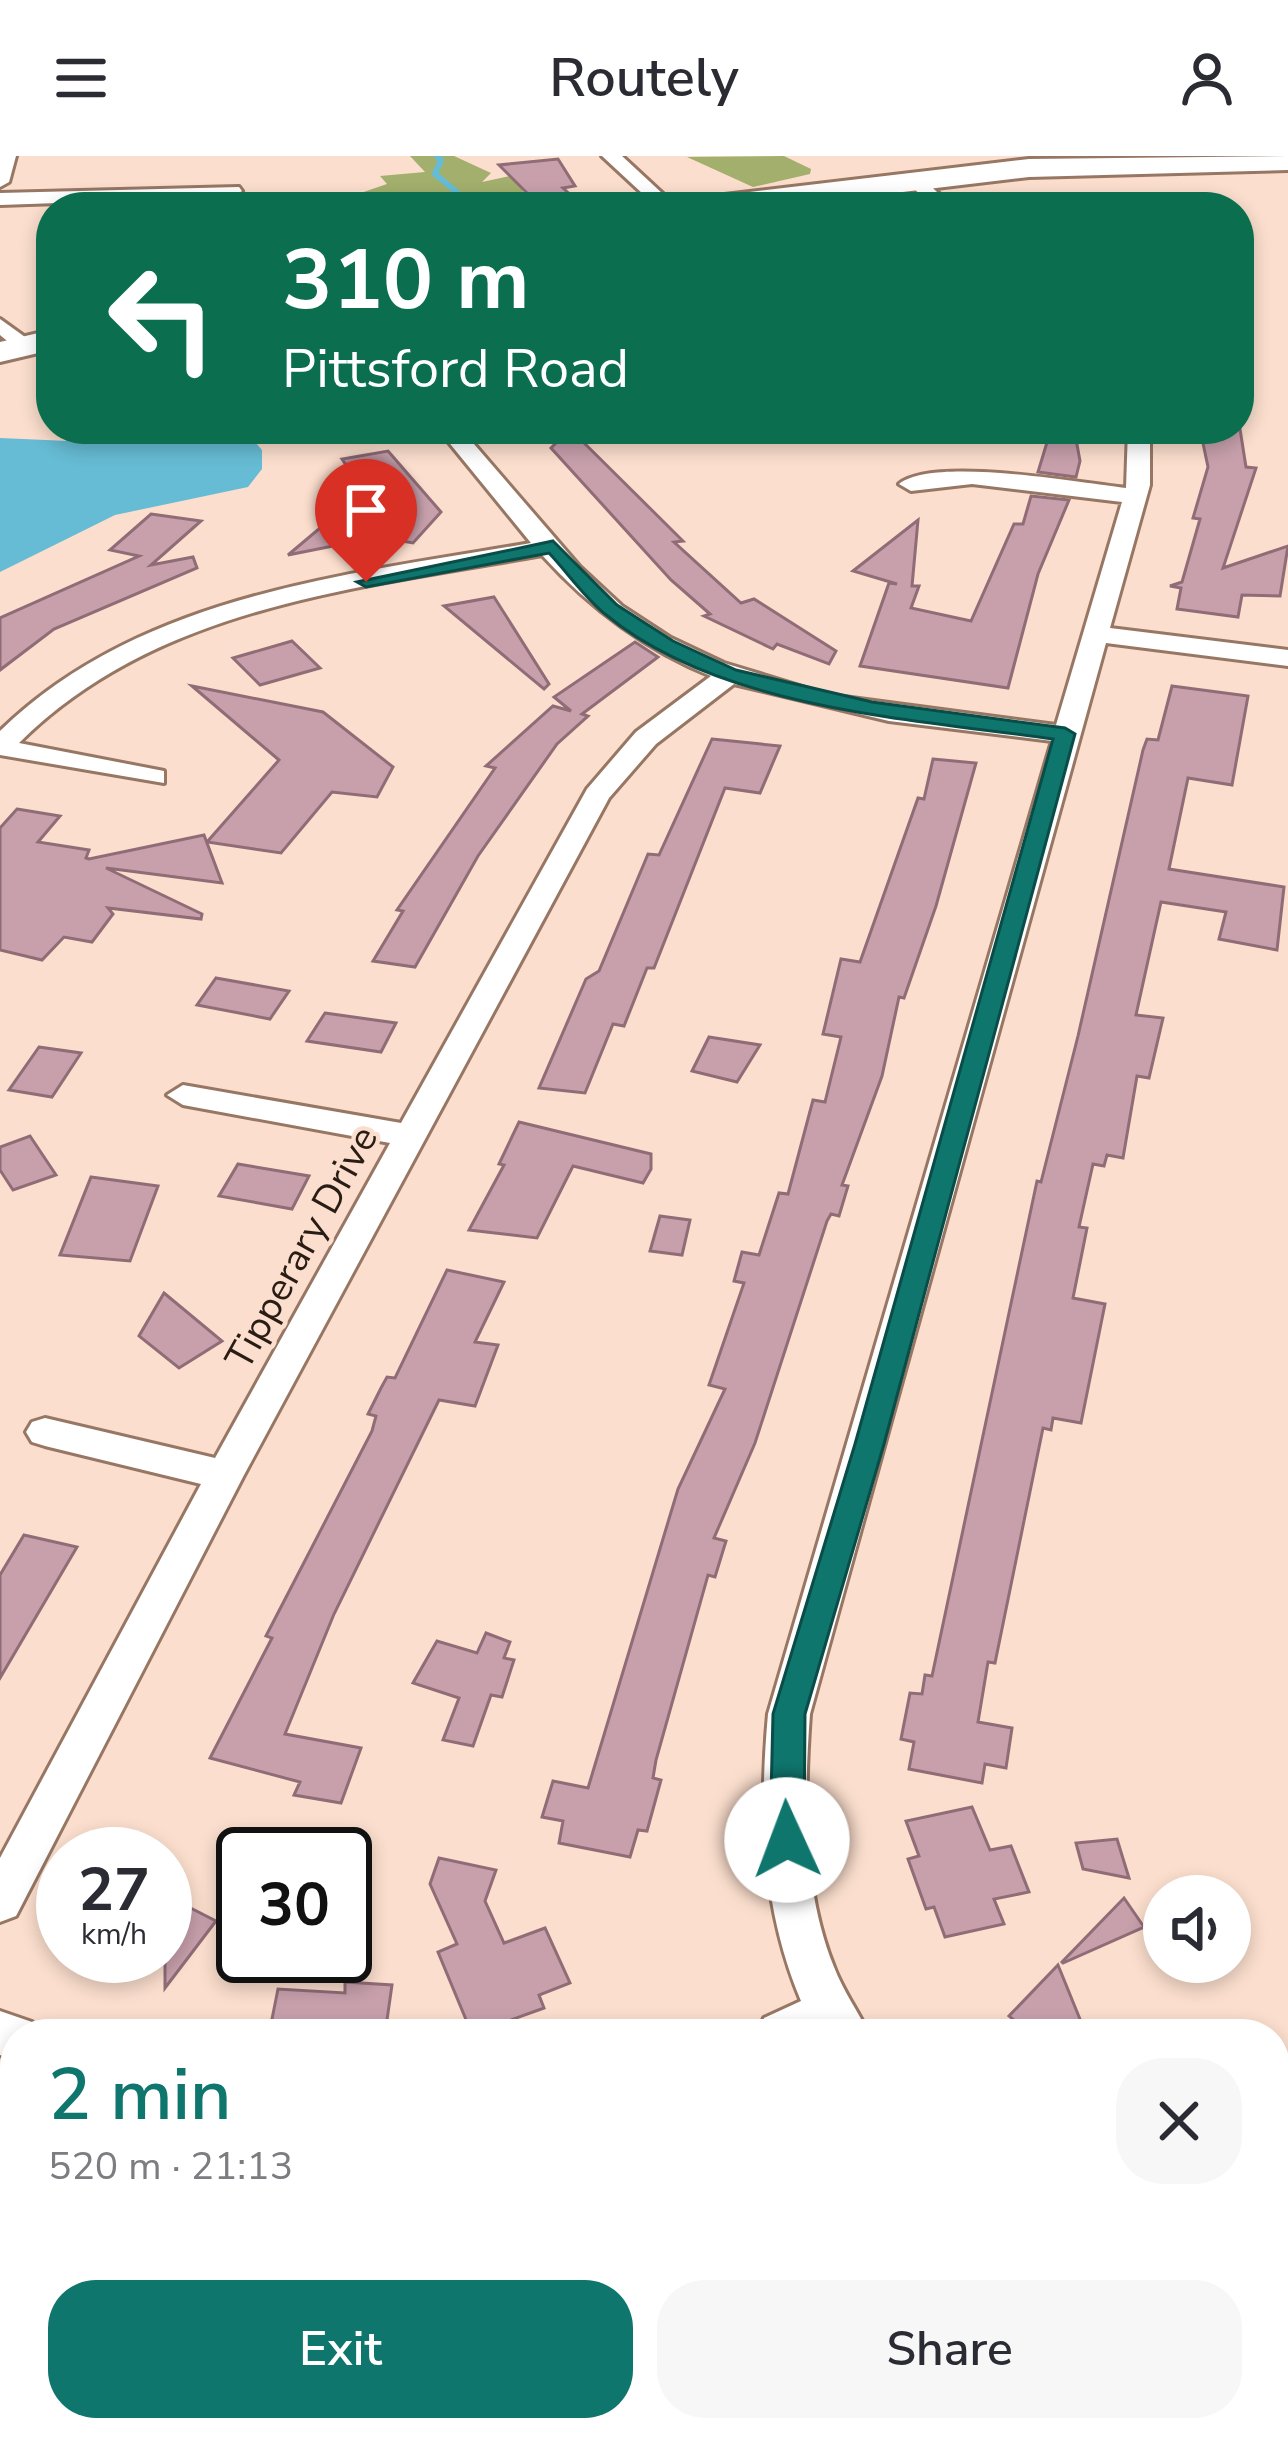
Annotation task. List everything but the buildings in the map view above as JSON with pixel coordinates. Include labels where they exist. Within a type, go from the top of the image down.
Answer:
[{"type":"main road","points":[[916,192],[1089,164],[1276,159]]},
{"type":"main road","points":[[812,192],[880,183],[907,192]]},
{"type":"street","points":[[0,182],[7,156]]},
{"type":"street","points":[[611,156],[651,192]]},
{"type":"street","points":[[203,192],[232,191]]},
{"type":"street","points":[[0,199],[36,198]]},
{"type":"street","points":[[461,444],[610,609],[666,646],[730,674],[872,708],[1065,734]]},
{"type":"street","points":[[835,2019],[802,1938],[787,1840],[789,1714],[1134,496],[1140,444]]},
{"type":"street","points":[[911,484],[972,477],[1134,496]]},
{"type":"street","points":[[0,746],[58,692],[191,626],[320,590],[553,546]]},
{"type":"street","points":[[1095,634],[1288,658]]},
{"type":"street","name":"Tipperary Drive","points":[[0,1902],[225,1475],[597,795],[646,738],[730,674]]},
{"type":"street","points":[[0,746],[154,777]]},
{"type":"street","points":[[183,1095],[412,1136]]},
{"type":"street","points":[[45,1432],[225,1475]]},
{"type":"green space","points":[[410,156],[454,156],[491,173],[482,182],[515,175],[530,186],[523,192],[364,192],[387,184],[380,176],[425,172]]},
{"type":"green space","points":[[784,156],[811,169],[810,174],[753,187],[687,157]]},
{"type":"water","points":[[0,438],[36,440],[36,444],[257,444],[262,450],[262,469],[248,487],[115,515],[0,572]]},
{"type":"waterway","points":[[437,156],[441,160],[435,174],[457,192]]},
{"type":"route","points":[[366,582],[553,546],[610,609],[666,646],[730,674],[872,708],[1065,734],[869,1444],[789,1714],[784,1792],[787,1840]]}]
